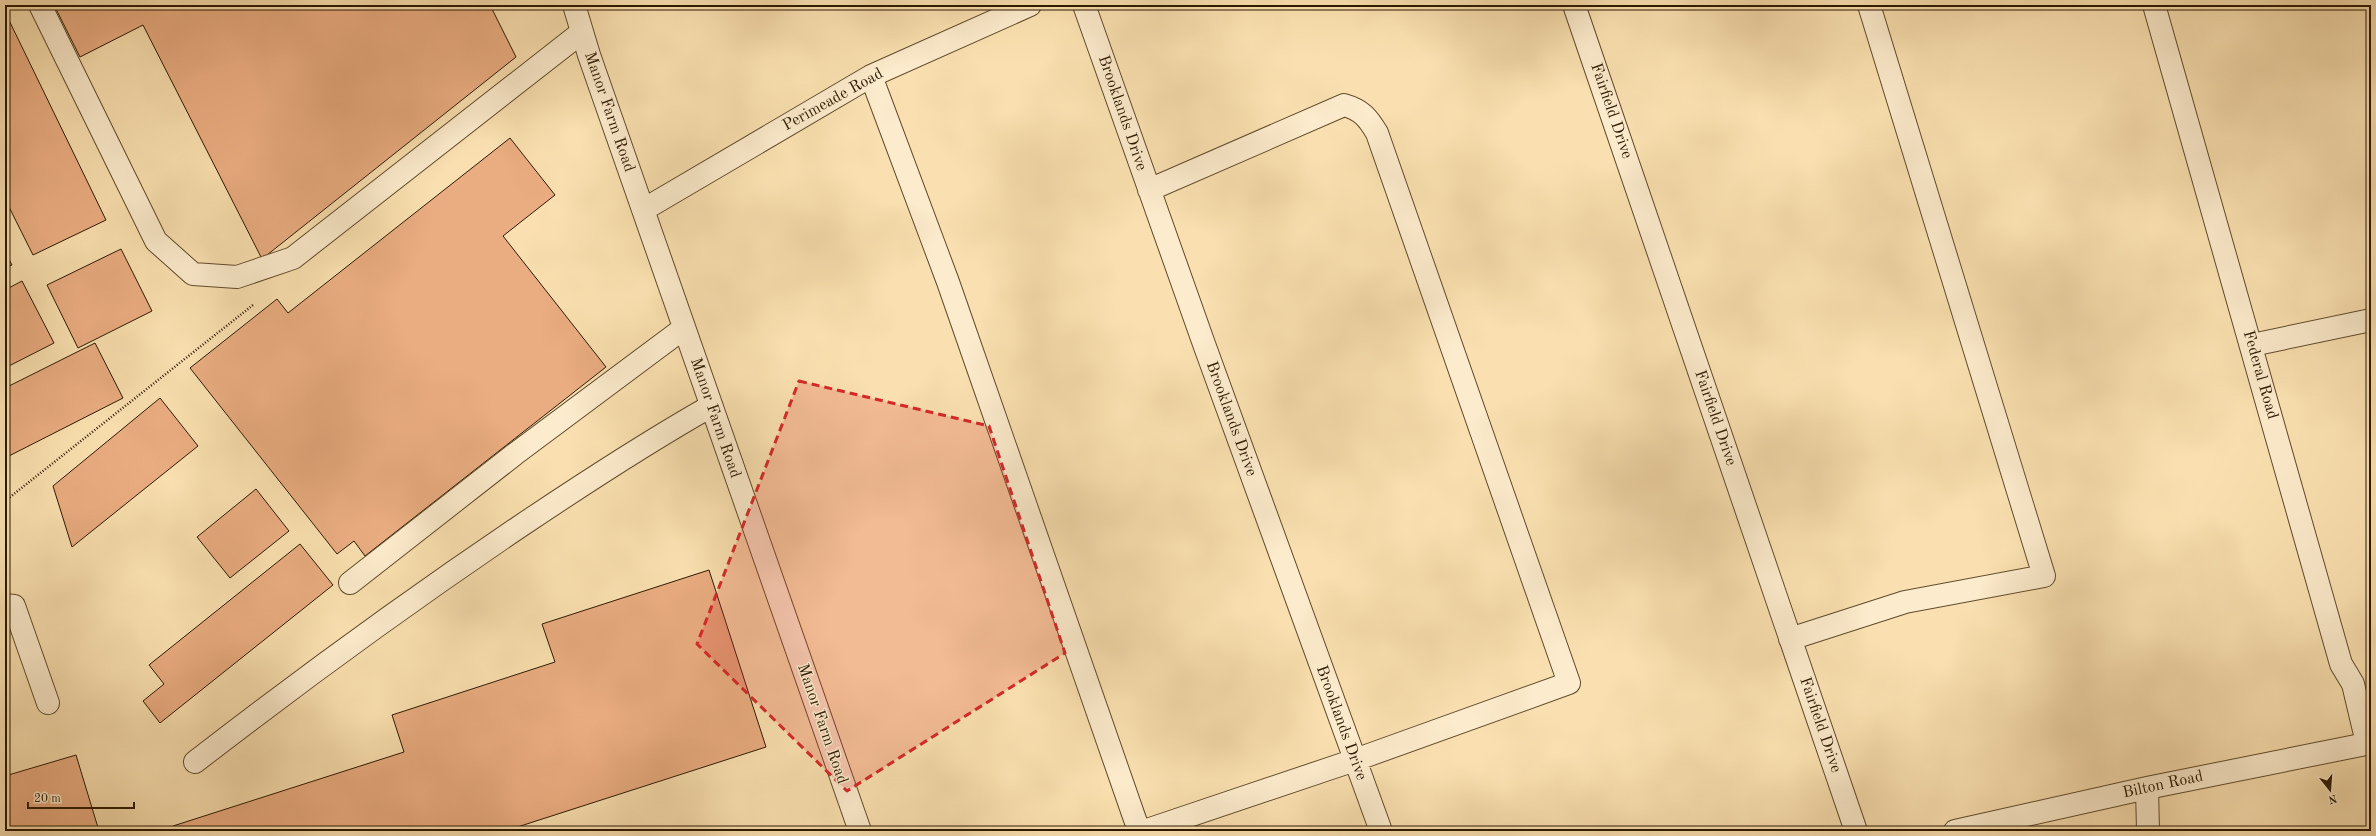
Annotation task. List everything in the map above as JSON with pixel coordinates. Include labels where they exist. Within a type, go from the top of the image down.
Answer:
[{"type":"street","points":[[40,5],[156,241],[193,274],[237,277],[293,258],[582,32]]},
{"type":"street","name":"Manor Farm Road","points":[[574,5],[642,210],[860,831]]},
{"type":"street","name":"Perimeade Road","points":[[642,210],[871,76],[1030,5]]},
{"type":"street","name":"Brooklands Drive","points":[[1084,5],[1149,190],[1381,831]]},
{"type":"street","name":"Fairfield Drive","points":[[1574,5],[1856,831]]},
{"type":"street","points":[[1790,639],[1905,602],[2044,576],[1869,5]]},
{"type":"street","name":"Federal Road","points":[[2154,5],[2252,345],[2341,664],[2353,684],[2369,743]]},
{"type":"street","points":[[871,76],[950,289],[1139,831]]},
{"type":"street","points":[[1144,831],[1355,760],[1569,683],[1377,133],[1366,115],[1357,108],[1344,105],[1149,190]]},
{"type":"street","points":[[2252,345],[2371,320]]},
{"type":"street","points":[[350,583],[515,454],[684,328]]},
{"type":"street","points":[[195,762],[305,676],[414,597],[644,444],[711,406]]},
{"type":"street","points":[[5,605],[14,606],[48,703]]},
{"type":"street","name":"Bilton Road","points":[[1955,831],[2147,788],[2369,743]]},
{"type":"street","points":[[2147,788],[2148,831]]},
{"type":"highlighted area","points":[[799,381],[989,426],[1065,653],[847,791],[697,644]]},
{"type":"building","points":[[54,5],[490,5],[516,57],[262,259],[143,25],[80,57]]},
{"type":"building","points":[[5,12],[106,220],[33,255],[5,199]]},
{"type":"building","points":[[510,138],[555,195],[503,236],[606,367],[365,556],[354,541],[337,554],[190,368],[277,299],[288,313]]},
{"type":"building","points":[[121,249],[152,311],[78,348],[47,285]]},
{"type":"building","points":[[5,252],[12,265],[5,268]]},
{"type":"building","points":[[22,281],[54,343],[5,368],[5,290]]},
{"type":"building","points":[[95,343],[123,398],[5,458],[5,388]]},
{"type":"building","points":[[160,398],[198,446],[72,547],[53,486]]},
{"type":"building","points":[[256,489],[289,531],[230,578],[197,537]]},
{"type":"building","points":[[300,544],[333,585],[160,723],[143,701],[164,684],[149,665]]},
{"type":"building","points":[[709,570],[766,747],[505,831],[175,831],[173,826],[404,752],[392,715],[555,662],[542,624]]},
{"type":"building","points":[[76,755],[99,831],[5,831],[5,776]]}]
